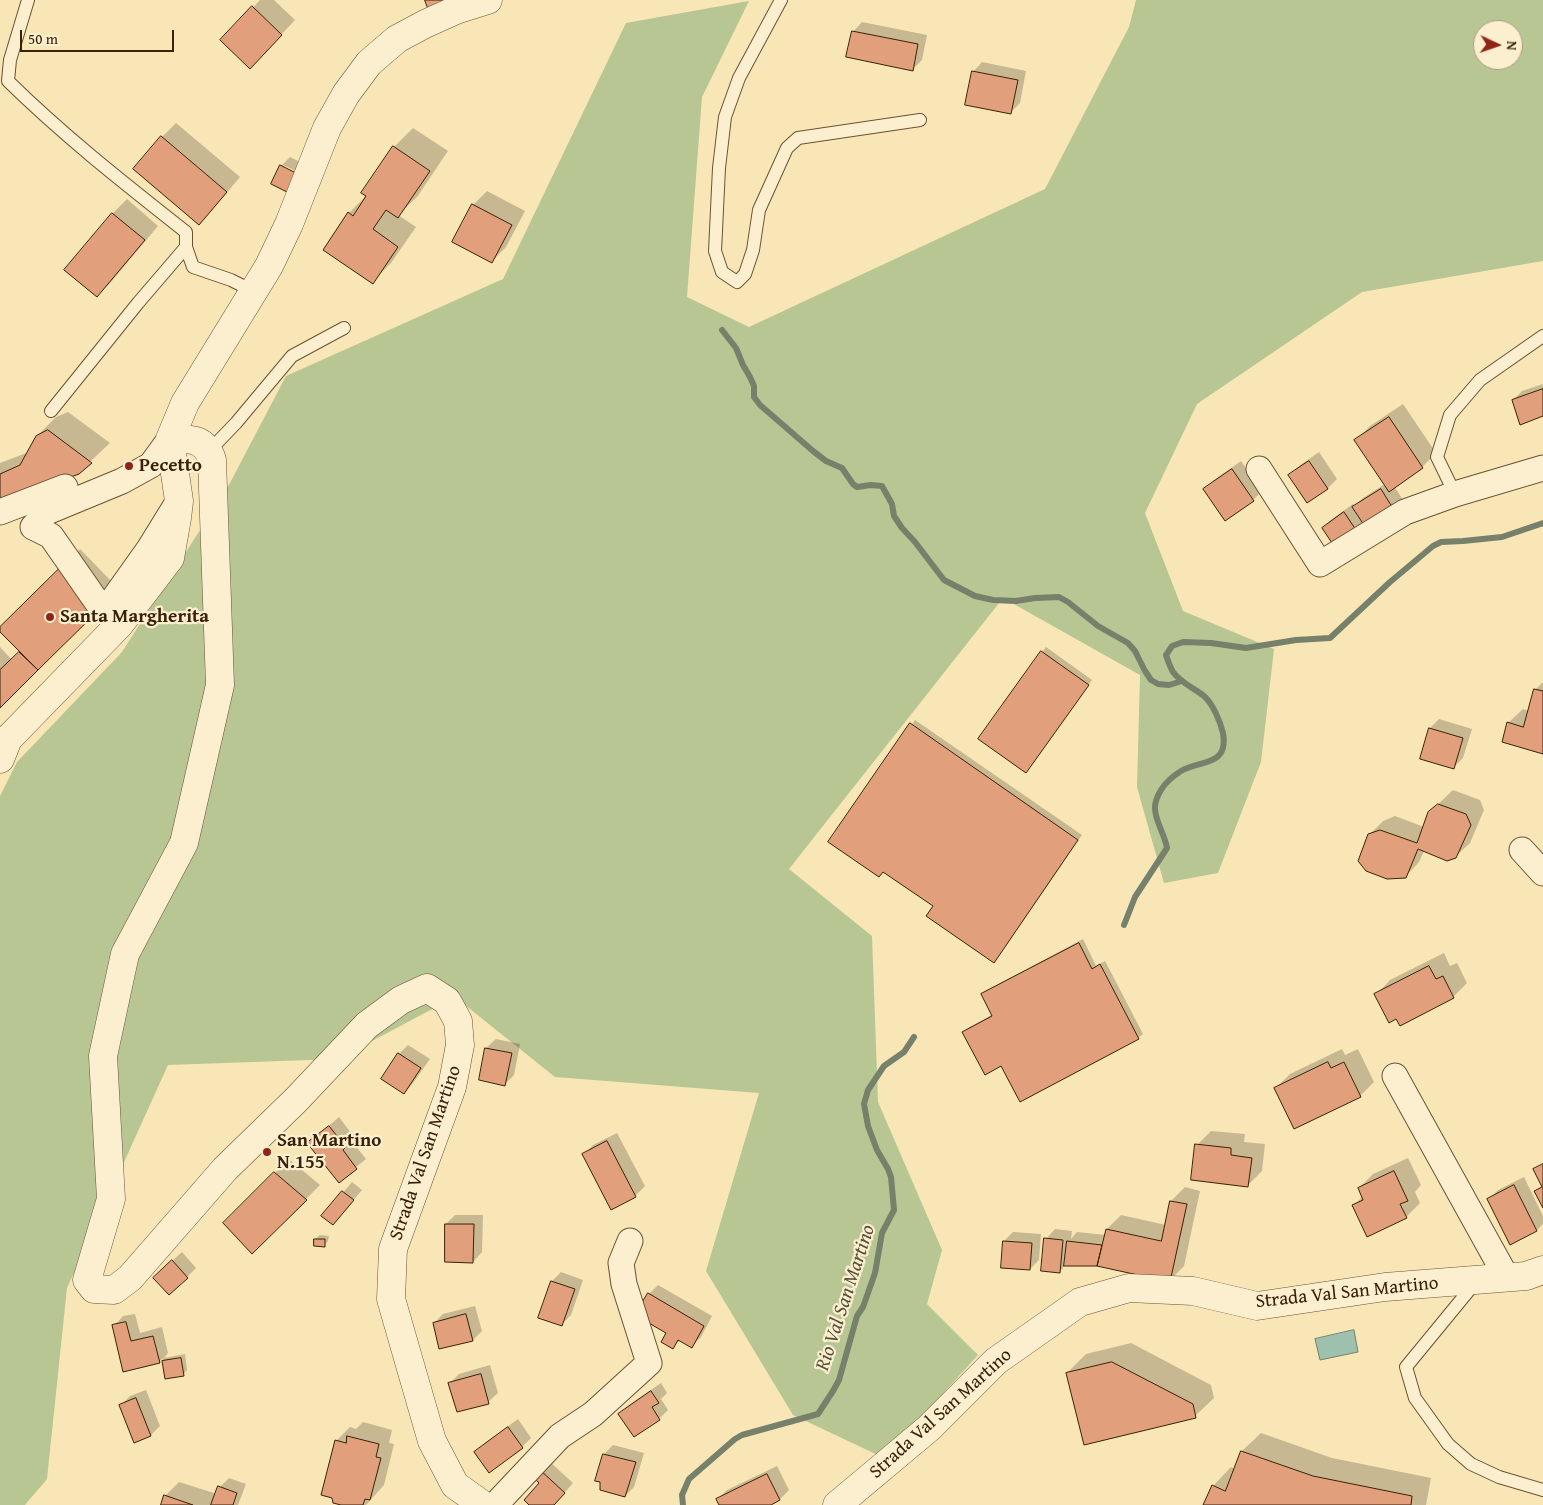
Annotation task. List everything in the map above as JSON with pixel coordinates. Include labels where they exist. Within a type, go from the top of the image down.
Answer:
[{"type":"street","points":[[179,501],[149,550],[112,601],[107,603],[97,602],[51,536],[33,527],[47,512],[122,482],[151,465],[170,439],[185,403],[269,266],[289,224],[326,128],[346,94],[370,63],[397,40],[425,24],[456,10],[488,0]]},
{"type":"street","points":[[0,759],[8,739],[118,624],[170,558],[179,501],[170,439]]},
{"type":"street","points":[[0,512],[87,479],[170,439],[196,439],[210,450]]},
{"type":"street","name":"Strada Val San Martino","points":[[210,450],[212,460],[220,685],[184,843],[126,954],[103,1056],[111,1199],[87,1280],[94,1289],[114,1290],[130,1278],[226,1169],[296,1100],[366,1026],[401,1000],[427,988],[447,1001],[458,1020],[460,1045],[452,1087],[393,1249],[391,1299],[432,1442],[456,1485],[483,1505]]},
{"type":"street","points":[[1259,469],[1320,564],[1405,512],[1455,494],[1543,468]]},
{"type":"street","points":[[1522,850],[1543,873]]},
{"type":"street","points":[[1395,1076],[1507,1278]]},
{"type":"street","points":[[495,1505],[560,1436],[593,1414],[649,1363],[624,1284],[621,1263],[630,1241]]},
{"type":"street","name":"Strada Val San Martino","points":[[837,1505],[929,1428],[996,1361],[1080,1302],[1129,1288],[1193,1291],[1257,1306],[1386,1288],[1526,1276],[1543,1270]]},
{"type":"lane","points":[[28,0],[10,60],[8,81],[50,122],[186,232],[186,248],[193,267],[231,280],[253,291]]},
{"type":"lane","points":[[781,0],[739,78],[726,117],[719,168],[715,251],[722,272],[737,282],[745,274],[753,250],[759,210],[787,148],[798,138],[920,120]]},
{"type":"lane","points":[[51,412],[138,303],[186,248]]},
{"type":"lane","points":[[210,450],[236,423],[292,356],[344,328]]},
{"type":"lane","points":[[1455,494],[1437,458],[1450,415],[1480,380],[1543,336]]},
{"type":"lane","points":[[1477,1280],[1406,1367],[1415,1398],[1448,1444],[1471,1464],[1499,1477],[1543,1490]]},
{"type":"green space","points":[[1136,0],[1543,0],[1543,261],[1362,292],[1197,404],[1145,513],[1183,611],[1274,649],[1261,762],[1218,873],[1164,883],[1137,787],[1140,675],[1003,598],[789,869],[872,936],[878,1102],[942,1250],[927,1304],[978,1355],[884,1458],[793,1415],[706,1271],[759,1093],[555,1077],[455,997],[338,1059],[168,1065],[67,1288],[47,1479],[25,1505],[0,1505],[0,796],[17,762],[122,652],[230,483],[286,376],[503,279],[626,23],[749,1],[702,97],[687,297],[749,327],[1045,189],[1129,27]]},
{"type":"shaded area","points":[[1354,1330],[1358,1352],[1320,1360],[1315,1339]]},
{"type":"building","points":[[425,0],[451,0],[428,8]]},
{"type":"building","points":[[252,6],[282,35],[250,69],[220,40]]},
{"type":"building","points":[[852,31],[918,44],[913,71],[846,57]]},
{"type":"building","points":[[972,71],[1018,80],[1011,114],[965,105]]},
{"type":"building","points":[[161,136],[227,192],[199,225],[133,169]]},
{"type":"building","points":[[393,146],[430,171],[398,218],[386,210],[373,229],[398,247],[373,284],[323,250],[348,212],[353,216],[366,196],[361,193]]},
{"type":"building","points":[[280,165],[300,175],[291,194],[271,184]]},
{"type":"building","points":[[472,204],[512,225],[492,263],[452,242]]},
{"type":"building","points":[[112,213],[145,240],[97,297],[64,270]]},
{"type":"building","points":[[1543,389],[1543,416],[1520,425],[1512,400]]},
{"type":"building","points":[[1389,417],[1423,468],[1389,492],[1354,440]]},
{"type":"building","points":[[48,430],[92,463],[79,474],[0,503],[0,474],[20,465],[36,436]]},
{"type":"building","points":[[1309,461],[1328,489],[1307,503],[1288,475]]},
{"type":"building","points":[[1232,469],[1254,501],[1225,521],[1203,489]]},
{"type":"building","points":[[1381,489],[1394,510],[1366,528],[1352,507]]},
{"type":"building","points":[[1344,512],[1358,533],[1336,549],[1322,528]]},
{"type":"building","name":"Santa Margherita","points":[[61,567],[101,608],[38,670],[0,632],[0,627]]},
{"type":"building","points":[[1041,651],[1089,685],[1026,773],[978,739]]},
{"type":"building","points":[[19,652],[38,670],[0,708],[0,670]]},
{"type":"building","points":[[1534,689],[1543,691],[1543,754],[1502,742],[1507,722],[1523,727]]},
{"type":"building","points":[[910,723],[1078,840],[994,963],[926,916],[933,906],[883,872],[879,877],[828,842]]},
{"type":"building","points":[[1429,728],[1463,738],[1454,769],[1420,759]]},
{"type":"building","points":[[1438,804],[1466,814],[1471,825],[1456,858],[1447,861],[1418,849],[1406,878],[1387,879],[1366,871],[1358,861],[1368,834],[1380,830],[1417,843],[1428,812]]},
{"type":"building","points":[[1079,943],[1092,969],[1100,964],[1139,1039],[1020,1102],[1001,1066],[985,1075],[962,1032],[992,1016],[981,994]]},
{"type":"building","points":[[1429,966],[1436,979],[1443,976],[1454,998],[1400,1026],[1396,1019],[1389,1023],[1374,994]]},
{"type":"building","points":[[485,1048],[512,1053],[505,1086],[479,1080]]},
{"type":"building","points":[[398,1053],[421,1068],[404,1094],[381,1079]]},
{"type":"building","points":[[1328,1062],[1331,1068],[1344,1062],[1361,1097],[1294,1129],[1274,1088]]},
{"type":"building","points":[[329,1126],[346,1147],[343,1150],[357,1169],[339,1183],[307,1143]]},
{"type":"building","points":[[607,1141],[636,1197],[611,1210],[582,1154]]},
{"type":"building","points":[[1195,1144],[1231,1148],[1231,1155],[1252,1158],[1248,1187],[1191,1180]]},
{"type":"building","points":[[1543,1164],[1543,1208],[1534,1191],[1542,1187],[1533,1169]]},
{"type":"building","points":[[1394,1171],[1408,1201],[1400,1204],[1407,1218],[1367,1237],[1352,1205],[1363,1200],[1358,1188]]},
{"type":"building","points":[[274,1172],[307,1200],[252,1254],[223,1223]]},
{"type":"building","points":[[1514,1185],[1537,1231],[1510,1245],[1487,1199]]},
{"type":"building","points":[[342,1191],[354,1200],[333,1225],[321,1216]]},
{"type":"building","points":[[1170,1201],[1187,1204],[1170,1282],[1097,1266],[1106,1229],[1161,1241]]},
{"type":"building","points":[[445,1224],[474,1224],[473,1263],[445,1262]]},
{"type":"building","points":[[1044,1238],[1063,1240],[1060,1273],[1041,1271]]},
{"type":"building","points":[[314,1239],[325,1239],[325,1247],[314,1246]]},
{"type":"building","points":[[1003,1241],[1032,1243],[1030,1270],[1001,1268]]},
{"type":"building","points":[[1067,1241],[1102,1245],[1097,1266],[1064,1266]]},
{"type":"building","points":[[172,1260],[188,1278],[169,1295],[153,1278]]},
{"type":"building","points":[[551,1281],[575,1289],[562,1326],[538,1318]]},
{"type":"building","points":[[648,1293],[704,1326],[692,1348],[678,1340],[673,1349],[661,1342],[666,1333],[635,1315]]},
{"type":"building","points":[[466,1314],[473,1341],[439,1349],[433,1323]]},
{"type":"building","points":[[126,1322],[131,1341],[153,1336],[160,1363],[123,1372],[112,1325]]},
{"type":"building","points":[[181,1358],[184,1376],[165,1379],[162,1361]]},
{"type":"building","points":[[1112,1362],[1193,1404],[1196,1418],[1084,1445],[1066,1373]]},
{"type":"building","points":[[481,1374],[489,1404],[457,1412],[448,1383]]},
{"type":"building","points":[[651,1391],[659,1403],[652,1407],[660,1420],[634,1437],[618,1414]]},
{"type":"building","points":[[136,1398],[151,1436],[134,1443],[119,1405]]},
{"type":"building","points":[[508,1427],[523,1448],[489,1473],[474,1452]]},
{"type":"building","points":[[347,1436],[379,1444],[376,1457],[381,1458],[370,1500],[365,1499],[363,1505],[341,1505],[333,1503],[332,1498],[321,1495],[335,1440],[346,1443]]},
{"type":"building","points":[[1241,1451],[1313,1476],[1412,1496],[1411,1505],[1203,1505],[1212,1485],[1225,1491]]},
{"type":"building","points":[[603,1454],[636,1462],[625,1497],[600,1490],[600,1482],[595,1481]]},
{"type":"building","points":[[539,1469],[565,1493],[554,1505],[529,1505],[524,1500],[539,1483],[532,1476]]},
{"type":"building","points":[[767,1474],[780,1500],[771,1505],[719,1505],[716,1499]]},
{"type":"building","points":[[218,1486],[237,1493],[233,1505],[211,1505]]},
{"type":"building","points":[[164,1495],[193,1505],[161,1505]]},
{"type":"waterway","points":[[722,330],[736,348],[754,386],[754,397],[760,405],[826,461],[842,468],[857,487],[882,486],[892,504],[894,516],[944,580],[975,596],[993,600],[1016,601],[1059,597],[1098,626],[1128,643],[1135,651],[1151,680],[1158,684],[1169,685],[1182,681]]},
{"type":"waterway","name":"Rio Val San Martino","points":[[1124,925],[1135,897],[1167,848],[1155,812],[1160,792],[1167,782],[1181,771],[1211,761],[1217,757],[1222,752],[1224,744],[1222,728],[1210,703],[1204,696],[1176,676],[1172,670],[1166,655],[1172,646],[1183,642],[1211,643],[1246,648],[1296,640],[1330,638],[1390,582],[1433,546],[1441,542],[1502,537],[1543,523]]},
{"type":"waterway","name":"Rio Val San Martino","points":[[683,1505],[682,1495],[689,1479],[735,1439],[742,1435],[818,1414],[839,1380],[857,1316],[863,1307],[875,1273],[882,1233],[894,1210],[891,1177],[877,1150],[868,1126],[864,1104],[868,1090],[884,1066],[904,1052],[914,1037]]},
{"type":"place","name":"Pecetto","points":[[129,466]]},
{"type":"place","name":"Santa Margherita","points":[[50,617]]},
{"type":"place","name":"San Martino N.155","points":[[267,1152]]}]
